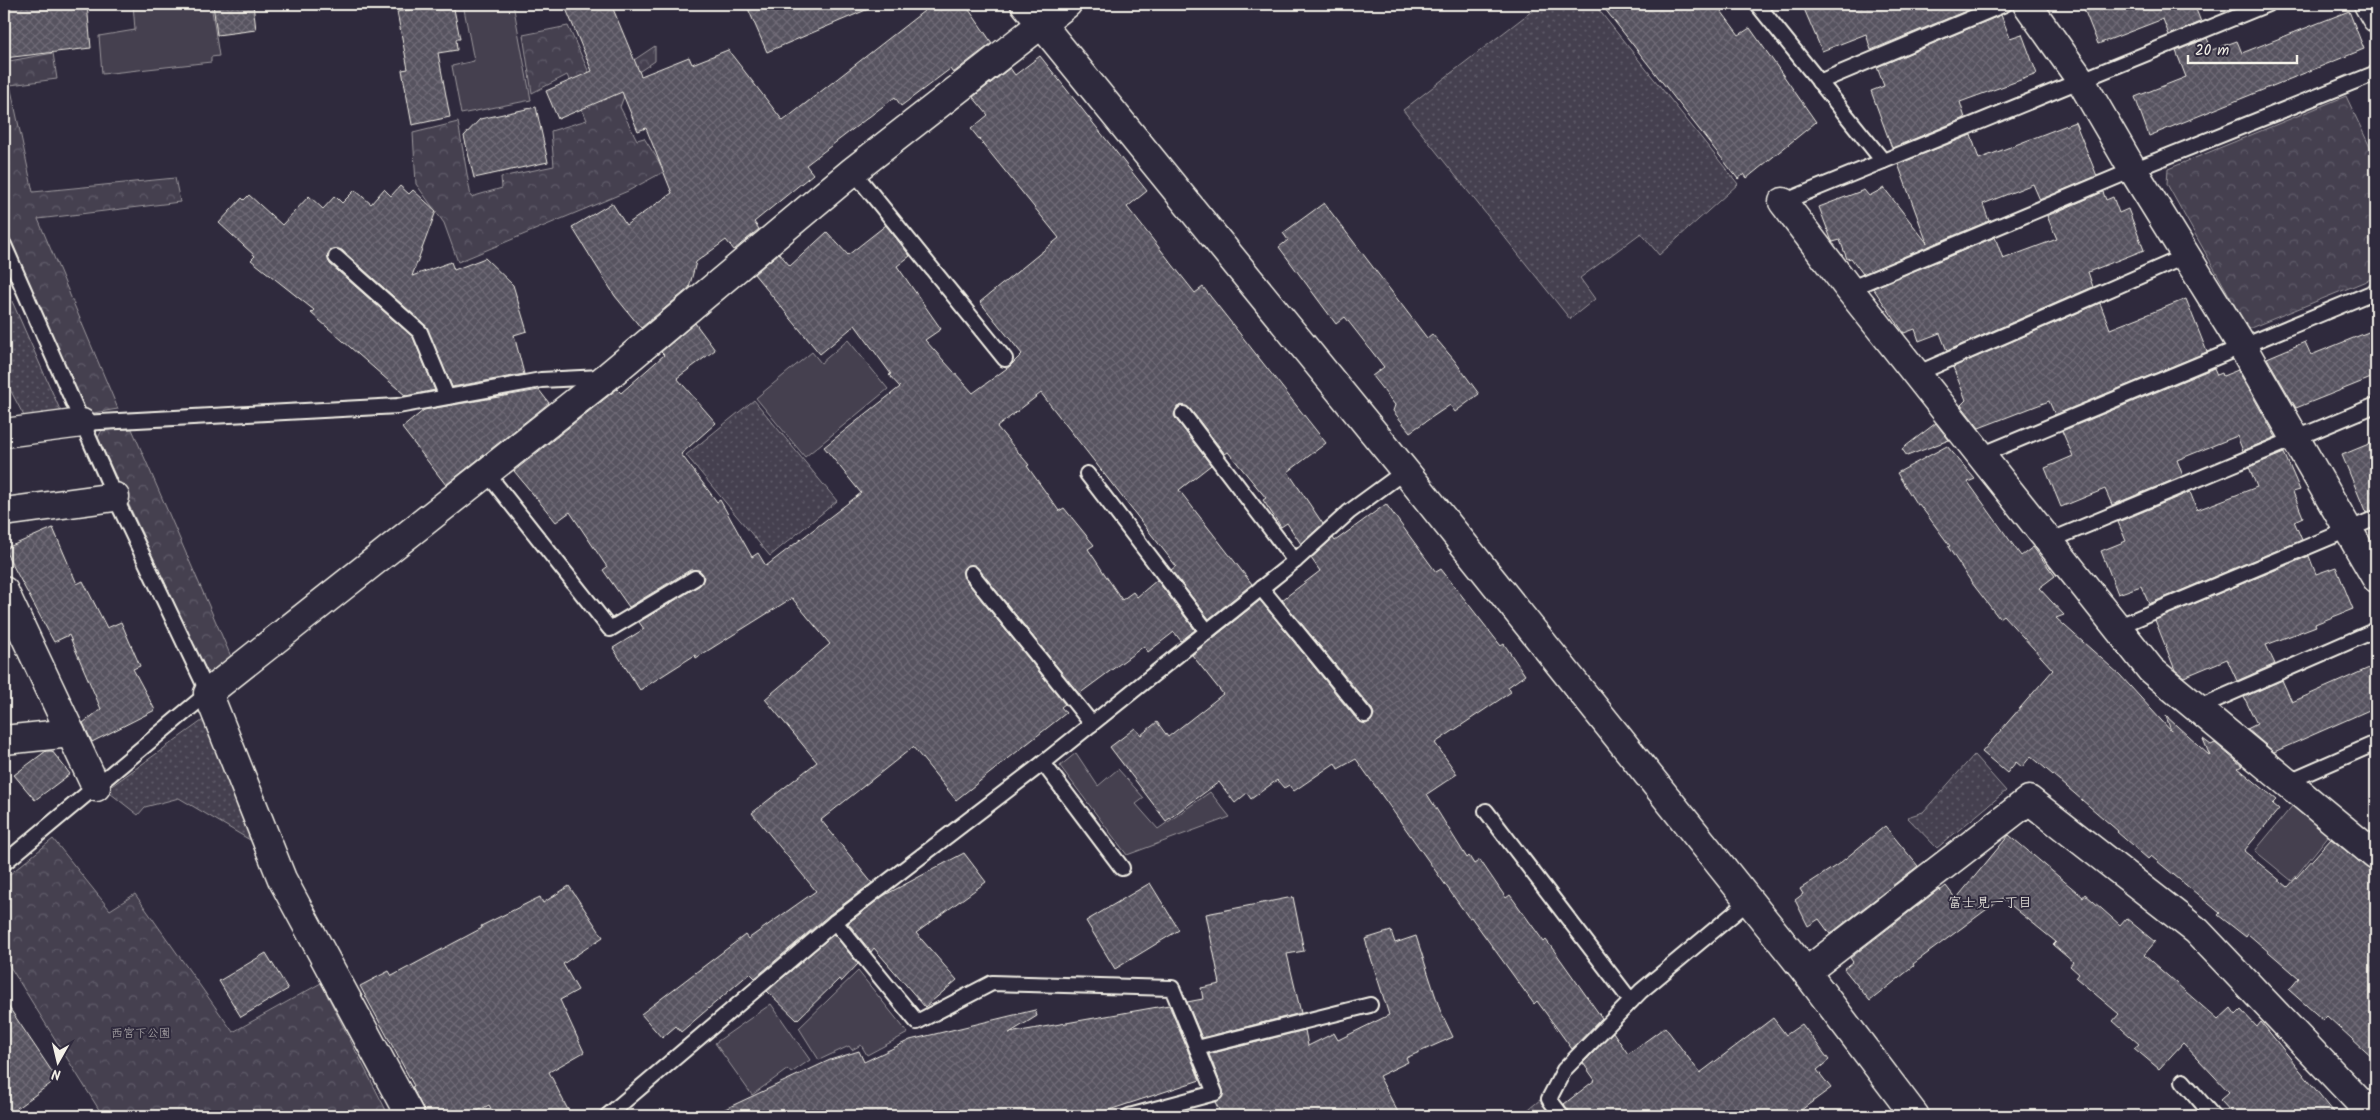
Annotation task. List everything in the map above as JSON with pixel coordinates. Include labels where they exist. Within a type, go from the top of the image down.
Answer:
[{"type":"street","points":[[1025,4],[1405,471],[1806,972],[1915,1116]]},
{"type":"street","points":[[410,1116],[282,879],[208,693],[607,377],[853,171],[1067,4]]},
{"type":"street","points":[[2027,4],[2080,79],[2133,170],[2242,346],[2376,578]]},
{"type":"street","points":[[2368,4],[2376,18]]},
{"type":"street","points":[[1783,202],[1849,289],[2151,670],[2376,854]]},
{"type":"street","points":[[4,433],[82,423]]},
{"type":"street","points":[[4,512],[115,497]]},
{"type":"street","points":[[4,591],[96,787]]},
{"type":"street","points":[[4,740],[70,733]]},
{"type":"street","points":[[1806,972],[2029,800],[2197,931],[2373,1116]]},
{"type":"lane","points":[[1757,4],[1883,161]]},
{"type":"lane","points":[[1819,82],[2005,4]]},
{"type":"lane","points":[[1783,202],[2080,79],[2268,4]]},
{"type":"lane","points":[[1849,289],[2133,170],[2376,73]]},
{"type":"lane","points":[[853,171],[1004,359]]},
{"type":"lane","points":[[4,245],[115,497],[208,693],[4,863]]},
{"type":"lane","points":[[1916,374],[2186,256]]},
{"type":"lane","points":[[336,257],[420,332],[447,397]]},
{"type":"lane","points":[[1981,455],[2376,291]]},
{"type":"lane","points":[[82,423],[398,406],[541,380],[607,377]]},
{"type":"lane","points":[[2049,541],[2376,405]]},
{"type":"lane","points":[[1183,414],[1295,562]]},
{"type":"lane","points":[[607,1116],[835,922],[1043,764],[1295,562],[1349,512],[1405,471]]},
{"type":"lane","points":[[486,472],[610,629],[695,578]]},
{"type":"lane","points":[[1087,474],[1207,631]]},
{"type":"lane","points":[[2117,627],[2376,518]]},
{"type":"lane","points":[[971,573],[1092,724]]},
{"type":"lane","points":[[1261,588],[1365,715]]},
{"type":"lane","points":[[2197,708],[2376,630]]},
{"type":"lane","points":[[2287,782],[2376,743]]},
{"type":"lane","points":[[1043,764],[1122,868]]},
{"type":"lane","points":[[1486,811],[1631,1002]]},
{"type":"lane","points":[[1562,1116],[1549,1099],[1564,1070],[1631,1002],[1749,901]]},
{"type":"lane","points":[[835,922],[917,1022],[992,984],[1172,988],[1214,1093],[1129,1116]]},
{"type":"lane","points":[[1197,1048],[1370,1005]]},
{"type":"lane","points":[[2183,1081],[2212,1116]]},
{"type":"green space","points":[[133,4],[211,4],[219,56],[211,57],[211,62],[102,74],[99,36],[135,30]]},
{"type":"green space","points":[[463,4],[513,4],[531,100],[461,114],[452,66],[474,61]]},
{"type":"green space","points":[[1541,4],[1594,4],[1738,184],[1659,255],[1641,233],[1580,278],[1595,299],[1570,319],[1403,110]]},
{"type":"green space","points":[[568,26],[592,79],[607,78],[655,46],[655,61],[631,77],[620,107],[637,140],[644,138],[665,171],[628,191],[458,262],[444,223],[416,184],[413,133],[458,122],[471,197],[502,188],[501,177],[554,166],[551,131],[587,120],[567,75],[532,93],[523,35]]},
{"type":"green space","points":[[53,53],[57,79],[10,85],[33,192],[175,178],[180,202],[38,219],[118,409],[87,414],[4,225],[4,62]]},
{"type":"green space","points":[[2346,96],[2376,160],[2376,277],[2248,329],[2167,184],[2168,169]]},
{"type":"green space","points":[[4,283],[61,412],[25,418],[4,378]]},
{"type":"green space","points":[[848,340],[888,389],[805,457],[756,398],[812,352],[821,363]]},
{"type":"green space","points":[[754,400],[837,501],[770,556],[686,455]]},
{"type":"green space","points":[[132,429],[232,659],[208,676],[98,438],[102,430]]},
{"type":"green space","points":[[206,718],[255,843],[179,798],[145,807],[138,815],[106,790]]},
{"type":"green space","points":[[1076,753],[1098,786],[1118,769],[1144,798],[1136,804],[1158,829],[1210,792],[1230,817],[1127,855],[1060,766]]},
{"type":"green space","points":[[1974,755],[2006,791],[1937,848],[1907,817],[1923,812]]},
{"type":"green space","points":[[2293,805],[2329,835],[2292,881],[2255,851]]},
{"type":"green space","name":"西宮下公園","points":[[53,839],[110,910],[135,894],[233,1032],[321,983],[389,1116],[103,1116],[4,957],[4,879]]},
{"type":"green space","points":[[858,971],[908,1033],[867,1055],[861,1045],[852,1050],[849,1046],[819,1060],[799,1028]]},
{"type":"green space","points":[[771,1004],[810,1060],[791,1073],[788,1069],[752,1095],[715,1043]]},
{"type":"green space","points":[[1540,1100],[1552,1116],[1520,1116]]},
{"type":"building","points":[[4,4],[87,4],[91,48],[4,58]]},
{"type":"building","points":[[213,4],[253,4],[256,30],[217,35]]},
{"type":"building","points":[[439,4],[453,4],[460,39],[456,39],[457,50],[438,53],[450,117],[412,125],[402,70],[408,69],[397,12]]},
{"type":"building","points":[[564,4],[611,4],[641,76],[689,57],[692,64],[728,50],[783,121],[933,4],[965,4],[992,43],[953,73],[950,69],[901,106],[895,97],[806,165],[813,174],[754,222],[759,229],[734,250],[726,240],[696,262],[689,288],[641,328],[615,296],[572,227],[612,203],[626,225],[672,193],[646,128],[638,131],[622,92],[558,119],[546,91],[592,71]]},
{"type":"building","points":[[746,4],[880,4],[767,52]]},
{"type":"building","points":[[1601,4],[1716,4],[1739,35],[1750,28],[1816,122],[1747,178],[1744,174],[1738,179]]},
{"type":"building","points":[[1802,4],[1983,4],[1871,50],[1866,34],[1822,51]]},
{"type":"building","points":[[2082,4],[2197,4],[2195,7],[2201,22],[2169,35],[2163,19],[2098,44]]},
{"type":"building","points":[[2349,11],[2364,49],[2149,136],[2135,97],[2186,77],[2176,51],[2207,38],[2212,50],[2237,41],[2242,53]]},
{"type":"building","points":[[2001,15],[2010,38],[2022,34],[2037,74],[1960,102],[1965,118],[1892,148],[1871,91],[1884,86],[1877,67]]},
{"type":"building","points":[[1040,56],[1147,191],[1127,207],[1195,293],[1203,287],[1326,443],[1288,472],[1323,524],[1301,544],[1287,523],[1281,527],[1263,500],[1266,498],[1228,452],[1225,454],[1190,409],[1182,405],[1177,407],[1174,415],[1176,419],[1211,465],[1179,490],[1252,584],[1209,619],[1171,570],[1176,566],[1041,393],[997,427],[1029,465],[1027,466],[1059,511],[1064,508],[1094,545],[1088,549],[1122,600],[1133,592],[1137,597],[1157,580],[1195,630],[1181,641],[1174,632],[1148,652],[1144,646],[1079,694],[978,568],[974,565],[966,566],[963,570],[964,578],[1065,704],[1061,707],[1066,713],[956,800],[913,747],[821,820],[872,883],[829,915],[755,978],[750,973],[681,1032],[676,1026],[662,1038],[641,1014],[745,935],[748,939],[816,891],[752,813],[817,762],[765,699],[830,644],[792,598],[696,658],[695,655],[640,690],[613,648],[644,629],[639,622],[700,585],[704,578],[703,574],[699,570],[690,570],[629,607],[603,570],[607,567],[570,512],[556,522],[514,471],[617,389],[621,393],[664,355],[661,352],[695,323],[715,350],[677,378],[716,423],[681,454],[717,502],[720,500],[752,557],[758,553],[766,566],[861,493],[824,447],[900,387],[889,375],[891,374],[855,325],[820,354],[754,274],[779,253],[790,266],[827,232],[848,255],[886,225],[910,256],[897,266],[941,329],[925,340],[973,393],[1010,366],[1022,354],[980,302],[1059,238],[971,129],[988,115],[973,97],[1010,68],[1015,75]]},
{"type":"building","points":[[536,107],[548,162],[474,178],[464,136],[480,119]]},
{"type":"building","points":[[2075,122],[2097,176],[2040,200],[2033,184],[1983,204],[1989,221],[1863,274],[1851,258],[1847,259],[1840,240],[1833,242],[1831,239],[1819,207],[1864,190],[1869,196],[1884,188],[1927,243],[1898,164],[1971,135],[1979,159]]},
{"type":"building","points":[[400,186],[409,194],[413,190],[436,211],[412,276],[451,262],[454,270],[485,258],[513,285],[527,331],[514,335],[524,374],[452,387],[426,326],[342,250],[333,249],[327,256],[330,264],[413,337],[435,390],[406,396],[311,313],[314,310],[251,260],[255,256],[219,223],[242,198],[244,200],[249,195],[282,225],[309,196],[323,209],[335,196],[342,203],[355,190],[371,204],[384,189],[391,196]]},
{"type":"building","points":[[2103,192],[2106,200],[2113,197],[2119,213],[2128,209],[2144,250],[2088,272],[2093,287],[1947,351],[1940,333],[1919,341],[1915,329],[1904,333],[1873,288],[1995,237],[2003,259],[2057,239],[2047,216]]},
{"type":"building","points":[[1324,203],[1427,338],[1432,334],[1479,394],[1455,412],[1450,405],[1410,432],[1393,411],[1395,405],[1372,376],[1384,367],[1345,317],[1336,324],[1279,247],[1288,240],[1283,233]]},
{"type":"building","points":[[2186,299],[2207,352],[2055,415],[2049,401],[1979,428],[1961,405],[1966,400],[1953,367],[2100,303],[2110,329]]},
{"type":"building","points":[[2376,329],[2376,376],[2296,408],[2267,358],[2305,342],[2311,355]]},
{"type":"building","points":[[2214,368],[2217,375],[2222,373],[2223,376],[2238,370],[2276,437],[2243,451],[2237,436],[2177,460],[2183,476],[2112,505],[2105,489],[2061,507],[2045,468],[2073,456],[2062,431]]},
{"type":"building","points":[[539,390],[549,403],[446,485],[402,428],[424,410]]},
{"type":"building","points":[[1936,423],[1949,440],[1907,456],[1902,449]]},
{"type":"building","points":[[2376,441],[2376,509],[2366,513],[2342,455]]},
{"type":"building","points":[[1947,446],[1975,479],[1968,482],[2021,556],[2033,547],[2055,576],[2039,588],[2064,615],[2056,618],[2120,675],[2171,731],[2166,716],[2210,756],[2203,739],[2211,745],[2215,743],[2242,766],[2238,768],[2277,800],[2273,804],[2279,809],[2244,851],[2288,887],[2331,839],[2376,874],[2376,1061],[2327,1016],[2323,1020],[2289,990],[2299,978],[2248,934],[2246,937],[2218,915],[2220,913],[2151,856],[2148,859],[2031,756],[2022,767],[2016,762],[2007,773],[1982,752],[2053,670],[2003,615],[1999,618],[1972,583],[1948,547],[1950,546],[1919,504],[1917,505],[1897,473]]},
{"type":"building","points":[[2284,453],[2300,490],[2293,492],[2303,517],[2294,521],[2302,540],[2149,604],[2141,586],[2118,594],[2101,551],[2126,541],[2118,522],[2190,492],[2197,510],[2257,487],[2249,467]]},
{"type":"building","points":[[1386,504],[1436,572],[1441,569],[1501,646],[1504,644],[1525,675],[1508,687],[1511,692],[1435,743],[1457,774],[1427,794],[1467,858],[1469,856],[1474,864],[1480,860],[1506,898],[1510,895],[1544,942],[1546,940],[1558,956],[1602,1018],[1572,1049],[1537,1001],[1534,1004],[1471,917],[1469,918],[1356,759],[1338,769],[1335,763],[1294,791],[1289,785],[1284,788],[1277,780],[1251,799],[1247,793],[1235,803],[1219,782],[1166,821],[1110,747],[1135,728],[1141,735],[1157,722],[1168,737],[1223,694],[1192,655],[1260,600],[1358,721],[1366,724],[1371,721],[1374,714],[1372,709],[1282,600],[1320,571],[1311,558],[1333,538],[1335,541]]},
{"type":"building","points":[[53,528],[77,584],[83,581],[107,628],[121,622],[140,666],[133,669],[155,710],[92,742],[83,723],[101,709],[69,635],[54,642],[4,549]]},
{"type":"building","points":[[2309,556],[2316,574],[2336,567],[2353,609],[2315,624],[2316,626],[2266,645],[2275,664],[2237,681],[2227,659],[2184,677],[2175,670],[2155,620]]},
{"type":"building","points":[[2376,665],[2376,707],[2274,752],[2247,729],[2257,724],[2244,697],[2282,680],[2292,702]]},
{"type":"building","points":[[46,751],[52,751],[70,774],[35,800],[14,775]]},
{"type":"building","points":[[1885,826],[1918,866],[1830,934],[1819,919],[1808,926],[1795,900],[1803,894],[1800,889],[1840,863]]},
{"type":"building","points":[[2009,835],[2083,897],[2085,894],[2120,925],[2126,918],[2155,942],[2144,955],[2218,1020],[2231,1008],[2236,1015],[2241,1010],[2257,1027],[2261,1022],[2337,1116],[2235,1116],[2220,1100],[2229,1092],[2183,1043],[2159,1069],[2134,1048],[2139,1044],[2113,1021],[2119,1014],[2076,978],[2079,974],[2070,966],[2073,962],[2053,945],[2056,942],[2002,898],[1913,964],[1914,966],[1870,1001],[1844,969],[1853,962],[1850,958],[1939,889],[1940,891],[1946,886],[1956,899]]},
{"type":"building","points":[[964,853],[986,882],[916,933],[957,980],[925,1007],[874,948],[871,952],[848,923],[883,896]]},
{"type":"building","points":[[1150,883],[1179,930],[1115,969],[1086,921]]},
{"type":"building","points":[[569,886],[603,937],[563,964],[578,990],[560,1000],[584,1052],[549,1072],[571,1116],[495,1116],[489,1105],[468,1116],[427,1116],[412,1087],[414,1086],[360,986],[389,971],[392,976],[482,928],[481,926],[540,897],[543,903]]},
{"type":"building","points":[[1293,897],[1304,951],[1287,954],[1301,1013],[1202,1038],[1187,1002],[1203,999],[1201,988],[1220,984],[1206,914]]},
{"type":"building","points":[[1391,931],[1395,943],[1416,936],[1440,1010],[1453,1037],[1406,1058],[1408,1062],[1379,1076],[1400,1116],[1222,1116],[1215,1102],[1222,1098],[1223,1090],[1209,1054],[1305,1030],[1308,1046],[1334,1033],[1338,1040],[1389,1015],[1365,939]]},
{"type":"building","points":[[834,934],[858,964],[841,982],[839,979],[797,1020],[767,991]]},
{"type":"building","points":[[266,953],[288,989],[241,1017],[219,981]]},
{"type":"building","points":[[4,1000],[57,1079],[6,1116],[4,1116]]},
{"type":"building","points":[[1169,1005],[1200,1080],[1091,1116],[710,1116],[830,1060],[859,1051],[864,1062],[910,1040],[1035,1010],[1037,1016],[1009,1033]]},
{"type":"building","points":[[1773,1018],[1786,1035],[1802,1024],[1829,1060],[1817,1070],[1831,1088],[1793,1116],[1571,1116],[1564,1104],[1595,1080],[1583,1063],[1613,1032],[1628,1054],[1665,1027],[1700,1073]]},
{"type":"district","name":"富士見一丁目","points":[[1990,902]]}]
